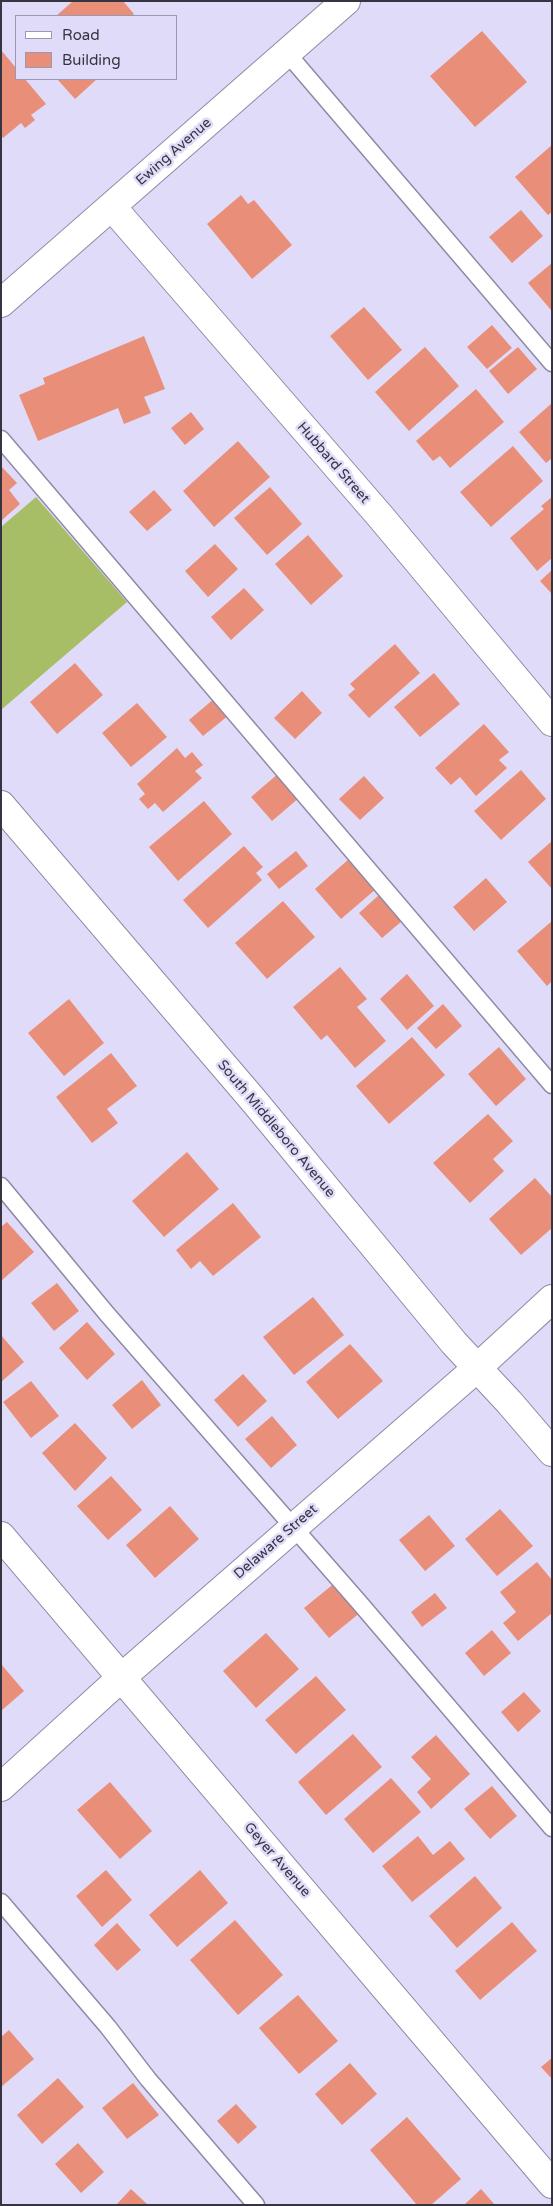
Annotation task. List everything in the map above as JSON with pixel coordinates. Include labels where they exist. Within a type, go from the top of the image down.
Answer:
[{"type":"street","name":"Ewing Avenue","points":[[1,303],[346,1]]},
{"type":"street","name":"Hubbard Street","points":[[112,207],[380,516],[552,722]]},
{"type":"street","name":"South Middleboro Avenue","points":[[1,805],[260,1108],[454,1343],[552,1452]]},
{"type":"street","name":"Delaware Street","points":[[1,1787],[122,1677],[477,1368],[552,1298]]},
{"type":"street","name":"Geyer Avenue","points":[[1,1536],[552,2184]]},
{"type":"lane","points":[[287,52],[552,362]]},
{"type":"lane","points":[[1,439],[552,1085]]},
{"type":"lane","points":[[1,1186],[107,1314],[552,1828]]},
{"type":"lane","points":[[1,1902],[256,2205]]},
{"type":"green space","points":[[36,497],[127,602],[1,710],[1,527]]},
{"type":"building","points":[[73,1],[123,1],[134,14],[133,15],[57,15]]},
{"type":"building","points":[[482,31],[527,82],[475,127],[430,76]]},
{"type":"building","points":[[1,50],[15,67],[15,80],[26,80],[46,104],[31,115],[35,120],[25,128],[21,123],[3,138],[1,136]]},
{"type":"building","points":[[58,80],[96,80],[75,99]]},
{"type":"building","points":[[552,145],[552,212],[548,215],[515,177]]},
{"type":"building","points":[[241,195],[248,204],[254,200],[292,245],[252,279],[207,224]]},
{"type":"building","points":[[521,210],[543,236],[512,263],[489,237]]},
{"type":"building","points":[[552,263],[552,309],[551,310],[528,283]]},
{"type":"building","points":[[364,307],[402,350],[368,380],[330,336]]},
{"type":"building","points":[[492,325],[512,348],[487,369],[467,347]]},
{"type":"building","points":[[144,336],[165,389],[144,397],[151,413],[124,424],[118,408],[38,441],[19,395],[45,384],[43,378]]},
{"type":"building","points":[[425,347],[459,386],[409,431],[375,392]]},
{"type":"building","points":[[518,347],[537,369],[508,394],[489,371]]},
{"type":"building","points":[[476,389],[504,422],[450,468],[440,456],[433,461],[416,441]]},
{"type":"building","points":[[552,403],[552,458],[546,463],[519,432]]},
{"type":"building","points":[[191,412],[204,429],[185,445],[171,428]]},
{"type":"building","points":[[238,441],[270,477],[214,527],[183,491]]},
{"type":"building","points":[[513,446],[543,481],[491,527],[460,492]]},
{"type":"building","points":[[1,466],[17,483],[9,490],[20,504],[1,521]]},
{"type":"building","points":[[270,487],[302,524],[267,555],[234,518]]},
{"type":"building","points":[[154,490],[172,510],[147,531],[129,512]]},
{"type":"building","points":[[552,497],[552,558],[537,571],[510,538],[544,509],[541,506]]},
{"type":"building","points":[[308,535],[343,576],[311,605],[275,564]]},
{"type":"building","points":[[215,544],[238,569],[208,597],[185,571]]},
{"type":"building","points":[[552,570],[552,594],[540,581]]},
{"type":"building","points":[[244,588],[264,610],[231,640],[211,617]]},
{"type":"building","points":[[395,644],[420,673],[369,718],[348,695],[355,689],[350,684]]},
{"type":"building","points":[[75,663],[103,695],[57,734],[30,702]]},
{"type":"building","points":[[434,673],[460,704],[420,737],[394,707]]},
{"type":"building","points":[[302,691],[322,713],[295,739],[274,718]]},
{"type":"building","points":[[215,698],[229,715],[203,736],[189,720]]},
{"type":"building","points":[[137,703],[167,737],[131,767],[102,733]]},
{"type":"building","points":[[484,724],[509,752],[499,760],[507,768],[476,796],[460,777],[451,785],[435,768]]},
{"type":"building","points":[[177,748],[185,758],[192,752],[203,765],[195,771],[202,778],[163,812],[155,803],[148,809],[139,799],[145,794],[137,784]]},
{"type":"building","points":[[521,770],[546,799],[501,840],[474,811]]},
{"type":"building","points":[[279,773],[300,797],[272,821],[251,797]]},
{"type":"building","points":[[364,776],[384,798],[360,820],[339,799]]},
{"type":"building","points":[[204,801],[232,834],[178,881],[149,847]]},
{"type":"building","points":[[552,841],[552,889],[528,862]]},
{"type":"building","points":[[244,846],[263,867],[256,873],[262,880],[208,928],[183,900]]},
{"type":"building","points":[[296,851],[308,866],[279,889],[267,874]]},
{"type":"building","points":[[349,859],[376,889],[341,919],[315,889]]},
{"type":"building","points":[[486,878],[507,902],[474,931],[453,907]]},
{"type":"building","points":[[379,895],[402,921],[382,938],[359,913]]},
{"type":"building","points":[[283,901],[315,937],[267,979],[235,943]]},
{"type":"building","points":[[552,921],[552,981],[547,986],[517,951]]},
{"type":"building","points":[[340,967],[367,999],[357,1007],[386,1041],[355,1068],[327,1035],[321,1040],[293,1007]]},
{"type":"building","points":[[407,974],[434,1006],[407,1030],[380,999]]},
{"type":"building","points":[[69,999],[104,1043],[64,1076],[28,1033]]},
{"type":"building","points":[[443,1004],[462,1026],[436,1049],[417,1028]]},
{"type":"building","points":[[412,1037],[445,1075],[389,1124],[356,1086]]},
{"type":"building","points":[[499,1047],[526,1079],[496,1106],[468,1074]]},
{"type":"building","points":[[111,1053],[137,1086],[107,1109],[118,1123],[92,1143],[56,1097]]},
{"type":"building","points":[[488,1114],[513,1141],[493,1159],[504,1171],[470,1203],[433,1163]]},
{"type":"building","points":[[187,1152],[219,1189],[164,1237],[132,1201]]},
{"type":"building","points":[[535,1178],[552,1197],[552,1228],[521,1255],[489,1219]]},
{"type":"building","points":[[233,1203],[261,1237],[213,1276],[200,1261],[191,1269],[176,1250]]},
{"type":"building","points":[[7,1222],[34,1252],[1,1281],[1,1227]]},
{"type":"building","points":[[57,1283],[79,1311],[54,1331],[31,1303]]},
{"type":"building","points":[[313,1297],[344,1335],[294,1375],[263,1337]]},
{"type":"building","points":[[87,1322],[115,1354],[87,1380],[59,1348]]},
{"type":"building","points":[[1,1335],[24,1362],[1,1382]]},
{"type":"building","points":[[350,1344],[383,1381],[338,1419],[306,1382]]},
{"type":"building","points":[[243,1374],[267,1401],[238,1427],[214,1400]]},
{"type":"building","points":[[142,1380],[161,1405],[132,1429],[112,1405]]},
{"type":"building","points":[[31,1381],[59,1416],[31,1438],[3,1402]]},
{"type":"building","points":[[272,1416],[297,1445],[271,1468],[245,1439]]},
{"type":"building","points":[[75,1423],[107,1458],[75,1491],[42,1453]]},
{"type":"building","points":[[111,1476],[142,1510],[108,1540],[77,1506]]},
{"type":"building","points":[[170,1506],[199,1539],[155,1578],[126,1545]]},
{"type":"building","points":[[500,1509],[533,1546],[497,1576],[465,1539]]},
{"type":"building","points":[[429,1515],[455,1546],[425,1571],[399,1540]]},
{"type":"building","points":[[537,1562],[552,1580],[552,1613],[518,1641],[503,1623],[516,1612],[500,1592]]},
{"type":"building","points":[[336,1582],[361,1612],[329,1638],[304,1608]]},
{"type":"building","points":[[435,1593],[447,1608],[422,1627],[411,1612]]},
{"type":"building","points":[[492,1630],[511,1653],[484,1676],[465,1653]]},
{"type":"building","points":[[266,1633],[299,1669],[256,1708],[223,1671]]},
{"type":"building","points":[[1,1664],[24,1691],[1,1711]]},
{"type":"building","points":[[316,1676],[346,1710],[296,1754],[265,1720]]},
{"type":"building","points":[[524,1692],[541,1711],[518,1732],[501,1712]]},
{"type":"building","points":[[353,1734],[382,1767],[326,1815],[298,1782]]},
{"type":"building","points":[[436,1735],[470,1774],[431,1809],[417,1792],[431,1779],[411,1757]]},
{"type":"building","points":[[391,1778],[421,1812],[373,1853],[344,1819]]},
{"type":"building","points":[[110,1782],[152,1831],[120,1859],[77,1810]]},
{"type":"building","points":[[492,1786],[517,1816],[490,1839],[464,1809]]},
{"type":"building","points":[[418,1836],[433,1855],[450,1841],[465,1859],[412,1902],[382,1866]]},
{"type":"building","points":[[106,1870],[132,1900],[102,1927],[76,1896]]},
{"type":"building","points":[[200,1870],[228,1903],[177,1947],[149,1915]]},
{"type":"building","points":[[475,1876],[502,1908],[457,1948],[429,1916]]},
{"type":"building","points":[[235,1920],[283,1975],[238,2015],[190,1960]]},
{"type":"building","points":[[512,1922],[537,1951],[480,2000],[455,1971]]},
{"type":"building","points":[[117,1923],[141,1950],[117,1971],[94,1945]]},
{"type":"building","points":[[298,1995],[338,2041],[299,2074],[259,2028]]},
{"type":"building","points":[[9,2030],[34,2059],[1,2087],[1,2037]]},
{"type":"building","points":[[552,2058],[552,2079],[541,2067]]},
{"type":"building","points":[[350,2063],[377,2094],[342,2125],[315,2094]]},
{"type":"building","points":[[58,2078],[84,2107],[42,2144],[17,2115]]},
{"type":"building","points":[[133,2083],[159,2115],[127,2139],[102,2108]]},
{"type":"building","points":[[236,2104],[257,2127],[238,2144],[217,2121]]},
{"type":"building","points":[[407,2117],[461,2179],[431,2205],[417,2205],[370,2150]]},
{"type":"building","points":[[78,2143],[104,2172],[81,2193],[55,2164]]},
{"type":"building","points":[[131,2189],[148,2205],[116,2205]]},
{"type":"building","points":[[481,2189],[495,2205],[464,2205]]}]
